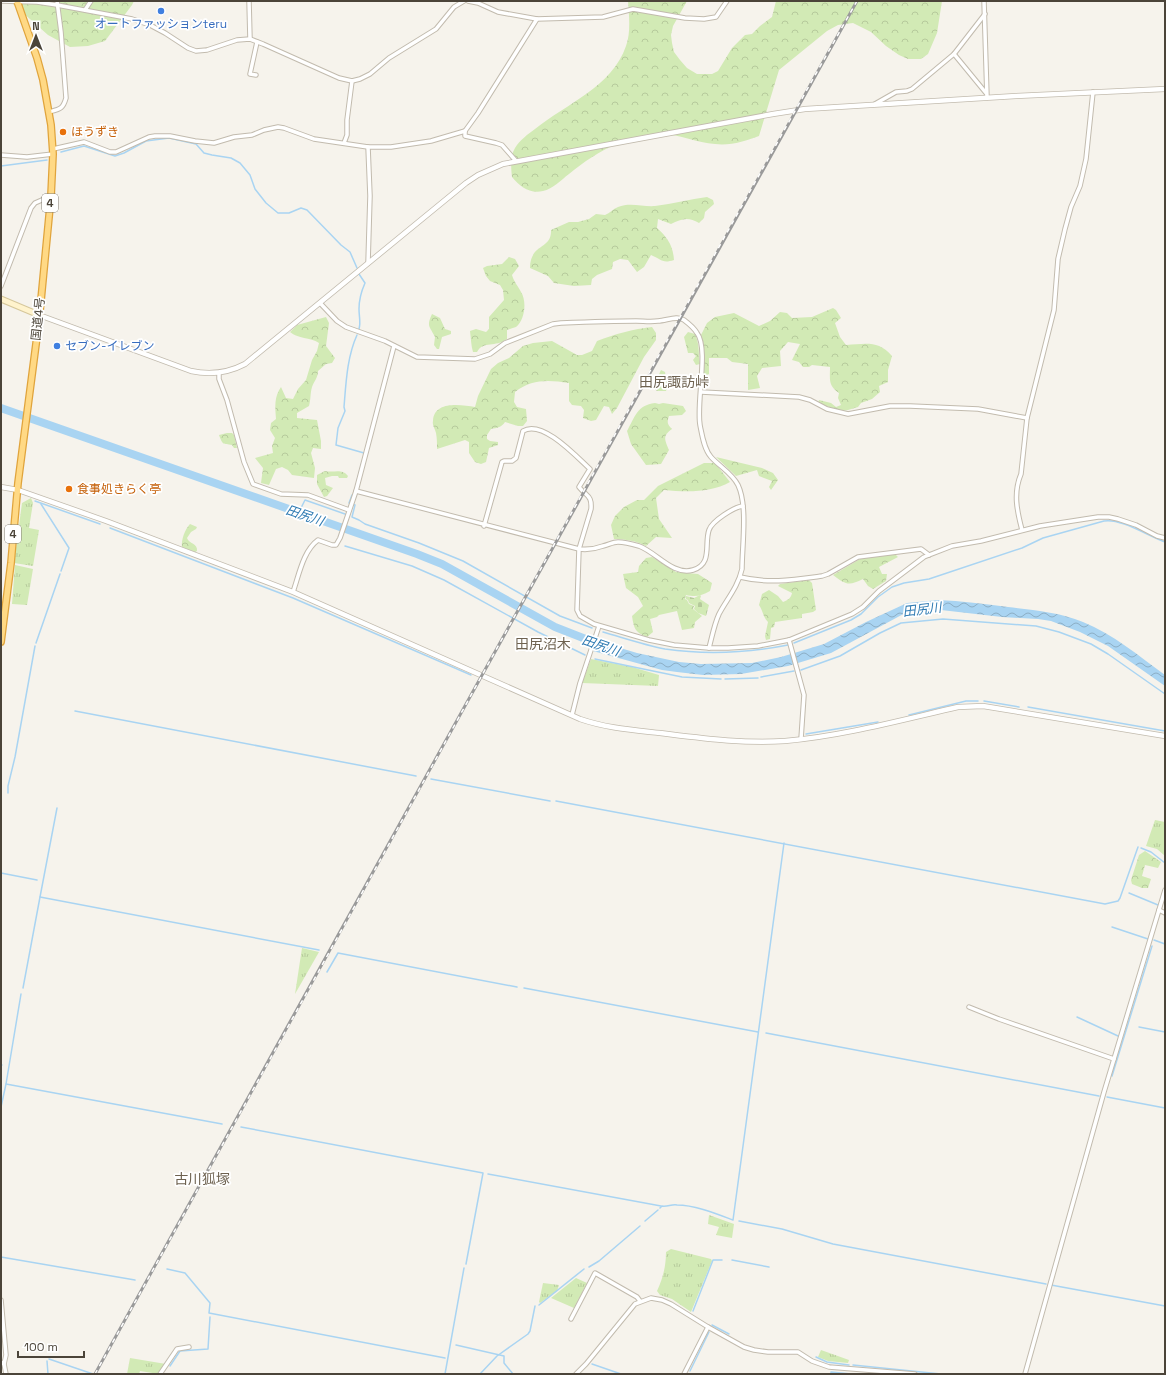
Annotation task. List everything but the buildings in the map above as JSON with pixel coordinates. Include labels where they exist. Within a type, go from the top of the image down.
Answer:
[{"type":"highway","name":"国道4号","points":[[1,642],[39,315],[51,196],[53,152],[49,112],[43,80],[17,1]]},
{"type":"main road","points":[[1,299],[39,315]]},
{"type":"street","points":[[1,1],[57,3],[132,19],[150,25],[188,48],[196,51],[207,50],[237,40],[250,39],[339,78],[352,81],[370,74],[389,58],[436,29],[454,7],[464,1]]},
{"type":"street","points":[[85,10],[90,1]]},
{"type":"street","points":[[249,1],[250,39]]},
{"type":"street","points":[[468,1],[478,3],[498,12],[537,19],[604,17],[633,9],[664,15],[704,18],[716,17],[727,1]]},
{"type":"street","points":[[984,1],[987,95]]},
{"type":"street","points":[[49,112],[64,105],[66,98],[61,32],[57,3]]},
{"type":"street","points":[[875,104],[896,92],[912,89],[954,54],[984,14]]},
{"type":"street","points":[[1,155],[27,157],[53,152],[84,142],[110,152],[116,152],[156,136],[170,136],[214,143],[234,137],[252,135],[264,130],[278,127],[314,139],[368,148],[431,141],[465,131],[478,113],[537,19]]},
{"type":"street","points":[[256,75],[250,74],[257,42]]},
{"type":"street","points":[[954,54],[987,95]]},
{"type":"street","points":[[344,143],[347,135],[347,120],[352,81]]},
{"type":"street","points":[[39,315],[191,371],[210,374],[219,373],[236,369],[245,364],[478,175],[490,169],[516,161],[773,114],[827,107],[987,95],[1165,89]]},
{"type":"street","points":[[1022,530],[1015,503],[1018,481],[1021,474],[1027,418],[1054,310],[1057,272],[1065,229],[1080,186],[1086,158],[1092,92]]},
{"type":"street","points":[[465,131],[465,136],[467,137],[496,143],[502,146],[516,161]]},
{"type":"street","points":[[368,148],[370,196],[368,263]]},
{"type":"street","points":[[1,286],[31,208],[36,203],[51,196]]},
{"type":"street","points":[[320,303],[337,321],[346,327],[385,341],[417,357],[475,359],[490,354],[505,343],[553,324],[657,321],[677,318],[683,319],[698,333],[702,345],[699,418],[706,447],[711,456],[733,478],[738,486],[743,506],[742,569],[736,587],[719,614],[709,648]]},
{"type":"street","points":[[293,592],[311,545],[318,540],[336,545],[340,538],[356,491],[394,346]]},
{"type":"street","points":[[219,373],[219,379],[227,400],[244,462],[252,484],[281,494],[308,496],[349,510]]},
{"type":"street","points":[[701,392],[799,397],[810,400],[827,409],[848,414],[890,406],[910,406],[978,410],[1027,418]]},
{"type":"street","points":[[484,526],[502,462],[512,461],[516,458],[523,431],[530,428],[536,428],[547,433],[590,469],[579,487],[590,496],[592,504],[579,549],[577,610],[580,616],[599,626],[649,640],[674,645],[709,648],[758,646],[789,640],[852,614],[863,607],[879,591],[929,555],[952,546],[1022,530],[1098,517],[1110,517],[1136,525],[1152,534],[1165,538]]},
{"type":"street","points":[[1,487],[18,490],[106,521],[293,592],[591,723],[680,736],[759,741],[784,741],[866,729],[958,707],[972,706],[1023,712],[1165,736]]},
{"type":"street","points":[[356,491],[484,526],[579,549],[587,550],[614,542],[629,543],[641,546],[682,572],[695,570],[706,558],[708,534],[712,525],[734,508],[743,506]]},
{"type":"street","points":[[740,576],[770,582],[822,576],[858,557],[921,549],[929,555]]},
{"type":"street","points":[[572,715],[580,683],[599,626]]},
{"type":"street","points":[[789,640],[804,695],[801,739]]},
{"type":"street","points":[[1025,1374],[1114,1059],[1165,890]]},
{"type":"street","points":[[1159,910],[1165,913]]},
{"type":"street","points":[[969,1007],[1114,1059]]},
{"type":"street","points":[[571,1319],[595,1273],[637,1297],[640,1301]]},
{"type":"street","points":[[576,1374],[635,1304],[640,1301],[655,1298],[671,1304],[744,1347],[754,1350],[768,1352],[798,1352],[812,1361],[829,1367],[915,1374]]},
{"type":"street","points":[[1,1300],[6,1355],[2,1363],[6,1374]]},
{"type":"street","points":[[684,1374],[708,1327]]},
{"type":"street","points":[[160,1374],[177,1349],[189,1347]]},
{"type":"green space","points":[[1,1],[134,1],[105,41],[88,46],[70,47],[48,35],[13,4]]},
{"type":"green space","points":[[628,1],[687,1],[673,26],[671,35],[674,52],[687,68],[697,74],[712,74],[718,71],[732,48],[745,35],[752,34],[772,17],[776,1],[942,1],[937,33],[928,54],[921,59],[908,59],[899,55],[886,46],[871,32],[853,23],[838,25],[827,31],[779,70],[759,136],[738,143],[721,144],[702,142],[669,134],[650,134],[639,136],[598,153],[550,188],[538,192],[526,189],[518,184],[512,177],[511,166],[513,151],[530,133],[587,94],[610,73],[619,60],[628,41]]},
{"type":"green space","points":[[707,197],[713,200],[714,204],[705,212],[704,218],[699,223],[685,219],[671,224],[658,219],[657,228],[669,242],[674,260],[664,261],[651,255],[644,267],[637,272],[628,260],[620,259],[613,262],[612,269],[597,275],[592,279],[591,285],[574,286],[554,283],[548,276],[530,268],[533,254],[548,241],[551,230],[569,222],[578,222],[589,219],[596,214],[605,215],[616,208],[623,206],[655,206]]},
{"type":"green space","points":[[509,257],[515,259],[519,266],[512,275],[523,296],[523,315],[516,327],[507,330],[507,339],[503,342],[483,346],[477,352],[473,352],[470,331],[476,329],[486,332],[489,329],[489,317],[504,300],[503,290],[500,285],[490,281],[483,268],[502,264]]},
{"type":"green space","points":[[833,308],[841,318],[835,323],[840,337],[846,345],[877,345],[882,347],[892,356],[888,370],[888,382],[879,386],[880,392],[872,399],[861,403],[858,407],[842,411],[818,403],[819,400],[831,403],[836,407],[841,405],[838,398],[839,393],[830,382],[830,367],[812,365],[809,367],[803,367],[799,362],[792,360],[800,344],[788,342],[780,351],[781,366],[762,368],[757,376],[760,388],[748,390],[748,364],[732,362],[727,358],[709,358],[709,374],[704,376],[704,345],[701,335],[707,323],[715,317],[734,313],[759,326],[770,321],[780,312],[787,313],[792,318],[812,317]]},
{"type":"green space","points":[[432,314],[440,318],[445,329],[451,331],[451,334],[442,337],[439,349],[437,349],[434,345],[435,337],[429,326]]},
{"type":"green space","points":[[326,317],[329,323],[326,346],[335,358],[332,363],[326,364],[318,371],[317,378],[312,387],[309,406],[297,413],[297,418],[317,420],[321,449],[313,448],[311,453],[315,468],[314,478],[292,475],[288,470],[282,467],[276,469],[269,485],[261,483],[263,468],[255,458],[273,453],[272,446],[275,438],[270,430],[271,423],[276,419],[275,406],[277,395],[281,387],[286,398],[293,399],[298,389],[306,380],[319,343],[297,336],[290,332],[297,325]]},
{"type":"green space","points":[[652,327],[656,333],[656,340],[644,357],[617,408],[612,414],[609,407],[604,406],[596,420],[591,421],[583,418],[584,410],[581,406],[572,405],[569,401],[569,383],[547,381],[534,383],[515,392],[514,402],[517,407],[526,409],[527,421],[523,426],[505,422],[497,428],[491,429],[487,435],[487,439],[498,442],[498,445],[489,448],[486,462],[481,464],[475,462],[469,453],[469,442],[465,440],[437,449],[436,431],[433,423],[435,414],[438,410],[450,405],[475,407],[478,396],[491,369],[498,363],[509,358],[523,346],[533,343],[552,341],[577,355],[582,355],[592,351],[597,341],[624,332]]},
{"type":"green space","points":[[688,332],[695,334],[697,338],[700,364],[696,365],[693,360],[696,356],[693,353],[688,353],[684,337]]},
{"type":"green space","points":[[661,370],[665,372],[666,378],[669,381],[666,391],[657,391],[653,387]]},
{"type":"green space","points":[[655,403],[683,406],[686,411],[682,415],[669,416],[668,423],[672,429],[665,438],[669,450],[661,464],[646,465],[631,444],[627,431],[640,409],[649,404]]},
{"type":"green space","points":[[232,433],[234,435],[237,448],[234,448],[232,445],[221,441],[219,435]]},
{"type":"green space","points":[[716,457],[762,468],[773,473],[778,480],[771,490],[769,487],[772,481],[759,476],[757,470],[736,476]]},
{"type":"green space","points":[[704,463],[715,463],[730,482],[723,486],[707,490],[664,490],[656,498],[659,519],[672,538],[656,537],[646,546],[623,539],[614,539],[611,525],[615,516],[624,507],[637,500],[644,500],[658,486]]},
{"type":"green space","points":[[325,471],[340,471],[348,476],[347,478],[332,476],[325,478],[326,485],[333,488],[327,496],[324,497],[317,484],[317,475]]},
{"type":"green space","points":[[31,498],[33,503],[29,528],[39,530],[33,566],[14,563],[22,503]]},
{"type":"green space","points":[[190,524],[197,527],[187,538],[196,546],[197,551],[195,552],[182,547],[182,541],[186,529]]},
{"type":"green space","points":[[895,554],[898,557],[879,567],[882,574],[887,574],[886,581],[873,589],[868,586],[863,579],[854,583],[845,583],[833,575],[860,559]]},
{"type":"green space","points":[[652,557],[676,572],[698,574],[712,583],[710,591],[707,593],[696,596],[686,595],[685,599],[689,604],[694,606],[693,609],[702,616],[695,622],[694,628],[682,630],[677,611],[659,615],[650,619],[653,632],[647,637],[636,630],[632,616],[643,606],[638,597],[626,588],[623,574],[638,572],[639,566],[646,558]]},
{"type":"green space","points":[[15,565],[33,569],[27,605],[12,604]]},
{"type":"green space","points":[[809,580],[812,583],[816,610],[802,614],[802,618],[775,622],[774,627],[771,628],[770,639],[766,640],[765,636],[768,622],[759,605],[762,594],[769,590],[778,596],[783,602],[789,599],[792,593],[778,586],[780,584]]},
{"type":"green space","points":[[700,595],[700,599],[709,605],[706,616],[698,613],[694,609],[695,606],[689,603],[686,599],[686,596],[694,598]]},
{"type":"green space","points":[[591,659],[632,667],[659,675],[658,686],[582,683]]},
{"type":"green space","points":[[1155,820],[1165,822],[1165,856],[1157,849],[1146,846]]},
{"type":"green space","points":[[1145,851],[1161,862],[1158,868],[1145,865],[1142,876],[1151,879],[1148,888],[1142,888],[1132,884],[1131,880],[1139,855]]},
{"type":"green space","points":[[302,948],[319,952],[295,994]]},
{"type":"green space","points":[[709,1215],[734,1224],[732,1238],[716,1235],[719,1227],[708,1224]]},
{"type":"green space","points":[[671,1249],[711,1259],[712,1261],[691,1312],[672,1299],[660,1295],[657,1291],[664,1272],[666,1252]]},
{"type":"green space","points":[[576,1278],[587,1283],[574,1308],[551,1298]]},
{"type":"green space","points":[[543,1283],[559,1285],[557,1291],[540,1303],[539,1302]]},
{"type":"green space","points":[[821,1350],[849,1360],[848,1363],[828,1361],[818,1357]]},
{"type":"green space","points":[[130,1358],[166,1364],[159,1374],[140,1371],[139,1374],[127,1374]]},
{"type":"water","points":[[938,600],[1036,610],[1065,616],[1083,622],[1115,639],[1165,675],[1165,686],[1108,646],[1080,632],[1051,621],[941,610],[909,611],[831,653],[788,666],[741,674],[703,675],[662,670],[593,651],[597,641],[637,653],[679,662],[701,664],[752,663],[781,657],[824,644],[907,603]]},
{"type":"waterway","points":[[61,152],[84,146],[115,156],[124,153],[146,141],[169,138],[196,144],[204,153],[231,158],[240,163],[250,175],[255,189],[266,203],[278,213],[289,213],[301,208],[307,210],[341,245],[350,252],[357,268]]},
{"type":"waterway","points":[[1,166],[47,160]]},
{"type":"waterway","points":[[359,274],[365,283],[359,302],[359,329]]},
{"type":"waterway","points":[[357,335],[349,361],[346,379],[345,411],[338,428],[336,445],[364,453],[364,455]]},
{"type":"waterway","name":"田尻川","points":[[1,408],[417,554],[442,564],[555,627],[601,645]]},
{"type":"waterway","points":[[357,481],[362,462]]},
{"type":"waterway","points":[[349,503],[352,495]]},
{"type":"waterway","points":[[299,512],[305,500],[345,514]]},
{"type":"waterway","points":[[35,501],[100,524]]},
{"type":"waterway","points":[[41,504],[69,548],[61,571]]},
{"type":"waterway","points":[[353,504],[355,505],[352,517],[365,524],[419,543],[463,561],[560,616],[592,628]]},
{"type":"waterway","points":[[794,643],[851,620],[861,614],[878,597],[892,587],[904,583],[929,579],[1022,548],[1043,538],[1104,521],[1118,522],[1165,542]]},
{"type":"waterway","points":[[110,528],[293,598],[471,675]]},
{"type":"waterway","points":[[345,546],[412,566],[444,580],[538,632],[585,655]]},
{"type":"waterway","points":[[36,643],[60,574]]},
{"type":"waterway","points":[[801,670],[840,656],[901,623],[943,619],[1036,626],[1059,632],[1091,644],[1108,654],[1165,694]]},
{"type":"waterway","points":[[603,632],[665,649],[681,651],[727,652],[757,650],[788,645]]},
{"type":"waterway","points":[[8,793],[8,786],[15,757],[35,646]]},
{"type":"waterway","points":[[595,659],[682,677],[721,679]]},
{"type":"waterway","points":[[761,677],[794,671]]},
{"type":"waterway","points":[[725,679],[758,678]]},
{"type":"waterway","points":[[909,715],[966,701],[978,701]]},
{"type":"waterway","points":[[984,701],[1019,707]]},
{"type":"waterway","points":[[1028,707],[1165,731]]},
{"type":"waterway","points":[[75,711],[416,776]]},
{"type":"waterway","points":[[806,734],[878,722]]},
{"type":"waterway","points":[[431,779],[550,801]]},
{"type":"waterway","points":[[556,801],[1105,904],[1118,901],[1120,898],[1138,847]]},
{"type":"waterway","points":[[57,808],[40,897],[319,950]]},
{"type":"waterway","points":[[660,1208],[662,1206],[673,1205],[691,1206],[733,1220],[784,843]]},
{"type":"waterway","points":[[1141,848],[1151,852],[1165,863]]},
{"type":"waterway","points":[[1,873],[37,880]]},
{"type":"waterway","points":[[1129,893],[1158,905]]},
{"type":"waterway","points":[[23,988],[40,897]]},
{"type":"waterway","points":[[1112,927],[1148,939]]},
{"type":"waterway","points":[[1154,940],[1165,944]]},
{"type":"waterway","points":[[1112,1076],[1152,946]]},
{"type":"waterway","points":[[327,972],[338,953],[517,987]]},
{"type":"waterway","points":[[524,988],[758,1032]]},
{"type":"waterway","points":[[21,994],[6,1084],[222,1124]]},
{"type":"waterway","points":[[1077,1017],[1118,1036]]},
{"type":"waterway","points":[[1139,1027],[1165,1032]]},
{"type":"waterway","points":[[766,1033],[1099,1096]]},
{"type":"waterway","points":[[1,1107],[6,1084]]},
{"type":"waterway","points":[[1107,1097],[1165,1108]]},
{"type":"waterway","points":[[241,1127],[483,1173],[466,1264]]},
{"type":"waterway","points":[[488,1174],[661,1206]]},
{"type":"waterway","points":[[645,1221],[658,1210]]},
{"type":"waterway","points":[[739,1221],[782,1229],[833,1244],[1046,1284]]},
{"type":"waterway","points":[[589,1267],[599,1261],[640,1226]]},
{"type":"waterway","points":[[1,1257],[135,1280]]},
{"type":"waterway","points":[[693,1311],[713,1260],[722,1260]]},
{"type":"waterway","points":[[732,1260],[769,1267]]},
{"type":"waterway","points":[[445,1374],[464,1268]]},
{"type":"waterway","points":[[167,1269],[185,1273],[210,1303],[209,1313],[445,1358]]},
{"type":"waterway","points":[[539,1305],[584,1269]]},
{"type":"waterway","points":[[1051,1285],[1165,1306]]},
{"type":"waterway","points":[[480,1374],[497,1356],[528,1334],[530,1331],[535,1306]]},
{"type":"waterway","points":[[170,1366],[180,1351],[208,1349],[210,1317]]},
{"type":"waterway","points":[[712,1325],[729,1334]]},
{"type":"waterway","points":[[690,1371],[709,1332]]},
{"type":"waterway","points":[[456,1345],[504,1356],[504,1363],[513,1374]]},
{"type":"waterway","points":[[816,1357],[827,1362],[849,1365]]},
{"type":"waterway","points":[[49,1359],[93,1374]]},
{"type":"waterway","points":[[47,1361],[48,1374]]},
{"type":"waterway","points":[[592,1364],[621,1374]]},
{"type":"waterway","points":[[853,1365],[941,1374]]},
{"type":"waterway","points":[[831,1374],[831,1372],[851,1374]]},
{"type":"railway","points":[[95,1374],[337,939],[668,338],[857,1]]},
{"type":"place","name":"オートファッションteru","points":[[161,11]]},
{"type":"place","name":"ほうずき","points":[[63,132]]},
{"type":"place","name":"セブン-イレブン","points":[[57,346]]},
{"type":"place","name":"食事処きらく亭","points":[[69,489]]},
{"type":"district","name":"田尻諏訪峠","points":[[674,382]]},
{"type":"district","name":"田尻沼木","points":[[543,644]]},
{"type":"district","name":"古川狐塚","points":[[202,1179]]}]
